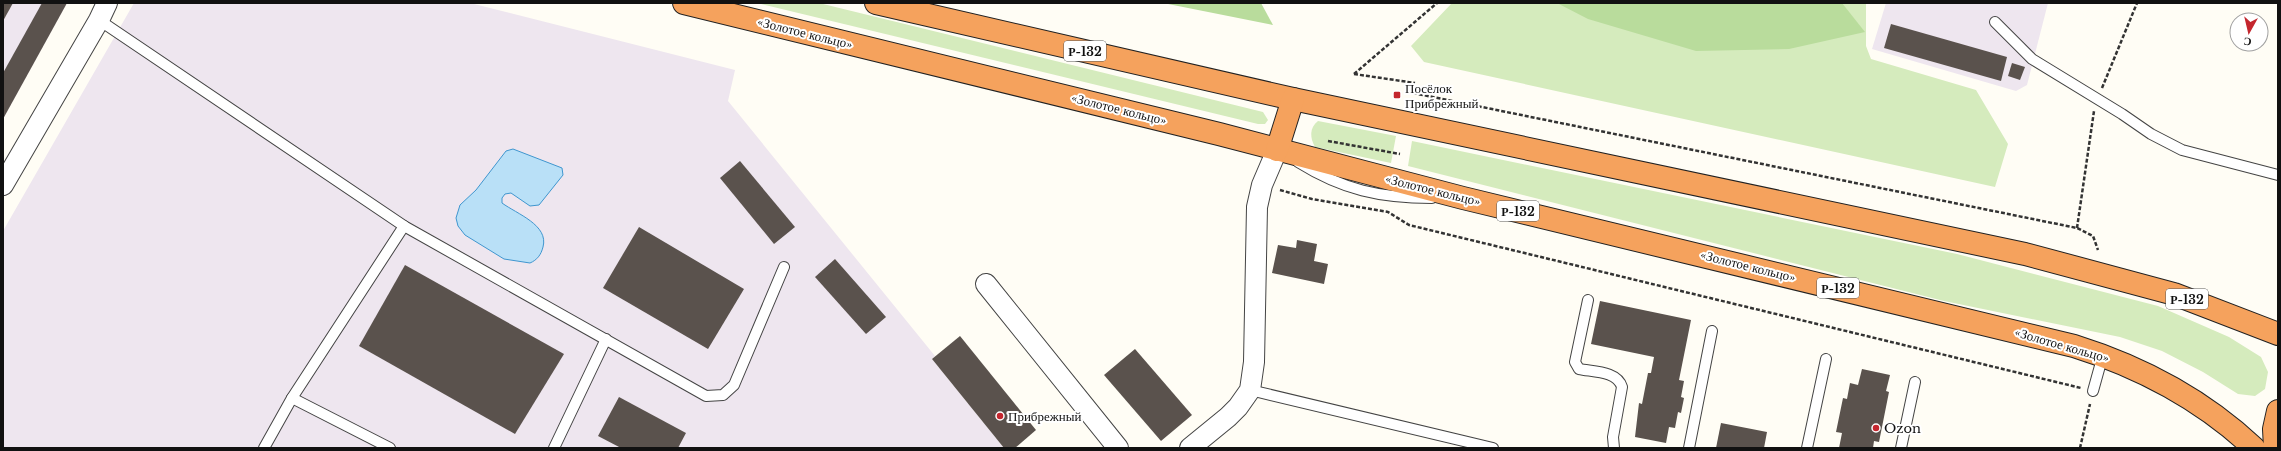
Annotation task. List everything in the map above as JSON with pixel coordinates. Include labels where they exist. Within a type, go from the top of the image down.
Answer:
[{"type":"highway","name":"«Золотое кольцо»","points":[[684,3],[1277,150],[1463,198],[2059,342],[2103,355],[2155,378],[2199,404],[2254,448]]},
{"type":"highway","name":"Р-132","points":[[876,3],[1293,99],[2024,254],[2174,294],[2278,334]]},
{"type":"highway","points":[[1277,150],[1293,99]]},
{"type":"highway","points":[[2275,448],[2274,429],[2278,411]]},
{"type":"street","points":[[3,186],[103,11]]},
{"type":"street","points":[[1190,448],[1228,417],[1238,407],[1250,390],[1254,362],[1257,207],[1262,185],[1277,150]]},
{"type":"street","points":[[986,284],[1118,448]]},
{"type":"lane","points":[[103,11],[404,226],[706,396],[723,395],[734,385],[784,267]]},
{"type":"lane","points":[[1995,22],[2032,60],[2116,110],[2151,134],[2182,150],[2278,175]]},
{"type":"lane","points":[[264,448],[292,398],[404,226]]},
{"type":"lane","points":[[1588,300],[1575,362],[1578,369],[1614,376],[1620,380],[1622,387],[1613,437],[1614,448]]},
{"type":"lane","points":[[1690,448],[1712,331]]},
{"type":"lane","points":[[554,448],[606,339]]},
{"type":"lane","points":[[2093,391],[2103,355]]},
{"type":"lane","points":[[1807,448],[1826,359]]},
{"type":"lane","points":[[1901,448],[1915,382]]},
{"type":"lane","points":[[1250,390],[1493,448]]},
{"type":"lane","points":[[292,398],[390,448]]},
{"type":"path","points":[[1415,83],[1354,74],[1437,3]]},
{"type":"path","points":[[1413,93],[2077,228],[2093,236],[2098,250]]},
{"type":"path","points":[[1324,140],[1400,154]]},
{"type":"path","points":[[1262,185],[1312,199],[1388,212],[1409,225],[2093,391],[2080,448]]},
{"type":"shaded area","points":[[3,3],[67,3],[3,119]]},
{"type":"shaded area","points":[[134,3],[470,3],[735,70],[728,101],[935,356],[932,359],[1004,448],[3,448],[3,231]]},
{"type":"shaded area","points":[[1886,3],[2048,3],[2027,85],[2016,91],[1872,49]]},
{"type":"green space","points":[[757,3],[819,3],[1263,112],[1268,120],[1265,124],[1258,124]]},
{"type":"green space","points":[[1163,3],[1261,3],[1273,25]]},
{"type":"green space","points":[[1452,3],[1866,3],[1866,46],[1871,59],[1976,90],[2008,144],[1995,187],[1424,62],[1411,46]]},
{"type":"green space","points":[[1557,3],[1842,3],[1865,32],[1789,49],[1696,51],[1588,19]]},
{"type":"green space","points":[[1318,121],[1396,136],[1391,163],[1315,147],[1311,133],[1313,127]]},
{"type":"green space","points":[[1412,141],[1957,254],[2158,306],[2229,337],[2261,357],[2268,372],[2265,389],[2255,396],[2238,394],[2203,372],[2162,351],[2120,337],[1944,301],[1408,166]]},
{"type":"water","points":[[513,149],[562,168],[563,175],[539,205],[530,206],[511,193],[505,194],[502,198],[502,203],[537,226],[541,232],[544,239],[542,250],[537,259],[530,263],[504,259],[465,235],[458,226],[456,218],[460,205],[476,190],[506,151]]},
{"type":"building","points":[[3,3],[13,3],[3,21]]},
{"type":"building","points":[[42,3],[67,3],[3,119],[3,73]]},
{"type":"building","points":[[1891,24],[2007,57],[2001,81],[1884,48]]},
{"type":"building","points":[[2012,63],[2025,67],[2020,80],[2008,76]]},
{"type":"building","points":[[740,161],[795,227],[774,244],[720,178]]},
{"type":"building","points":[[639,227],[744,289],[708,349],[603,288]]},
{"type":"building","points":[[1297,240],[1317,244],[1314,261],[1328,264],[1324,284],[1272,273],[1278,245],[1296,248]]},
{"type":"building","points":[[835,259],[886,317],[866,334],[815,277]]},
{"type":"building","points":[[405,265],[564,354],[515,434],[359,346]]},
{"type":"building","points":[[1600,301],[1691,320],[1679,380],[1684,381],[1681,397],[1684,398],[1681,413],[1678,412],[1675,428],[1669,427],[1666,443],[1635,437],[1639,403],[1642,404],[1648,373],[1651,373],[1654,357],[1591,344]]},
{"type":"building","points":[[960,336],[1036,430],[1015,448],[1004,448],[932,359]]},
{"type":"building","points":[[1135,349],[1192,415],[1161,441],[1104,375]]},
{"type":"building","points":[[1862,369],[1890,375],[1886,391],[1889,392],[1879,442],[1874,441],[1873,448],[1839,448],[1842,433],[1836,432],[1843,398],[1847,399],[1850,383],[1858,385]]},
{"type":"building","points":[[619,397],[686,433],[678,448],[621,448],[598,436]]},
{"type":"building","points":[[1721,423],[1767,432],[1764,448],[1716,448]]},
{"type":"place","name":"Посёлок Прибрежный","points":[[1397,95]]},
{"type":"place","name":"Прибрежный","points":[[1000,416]]},
{"type":"place","name":"Ozon","points":[[1876,428]]}]
